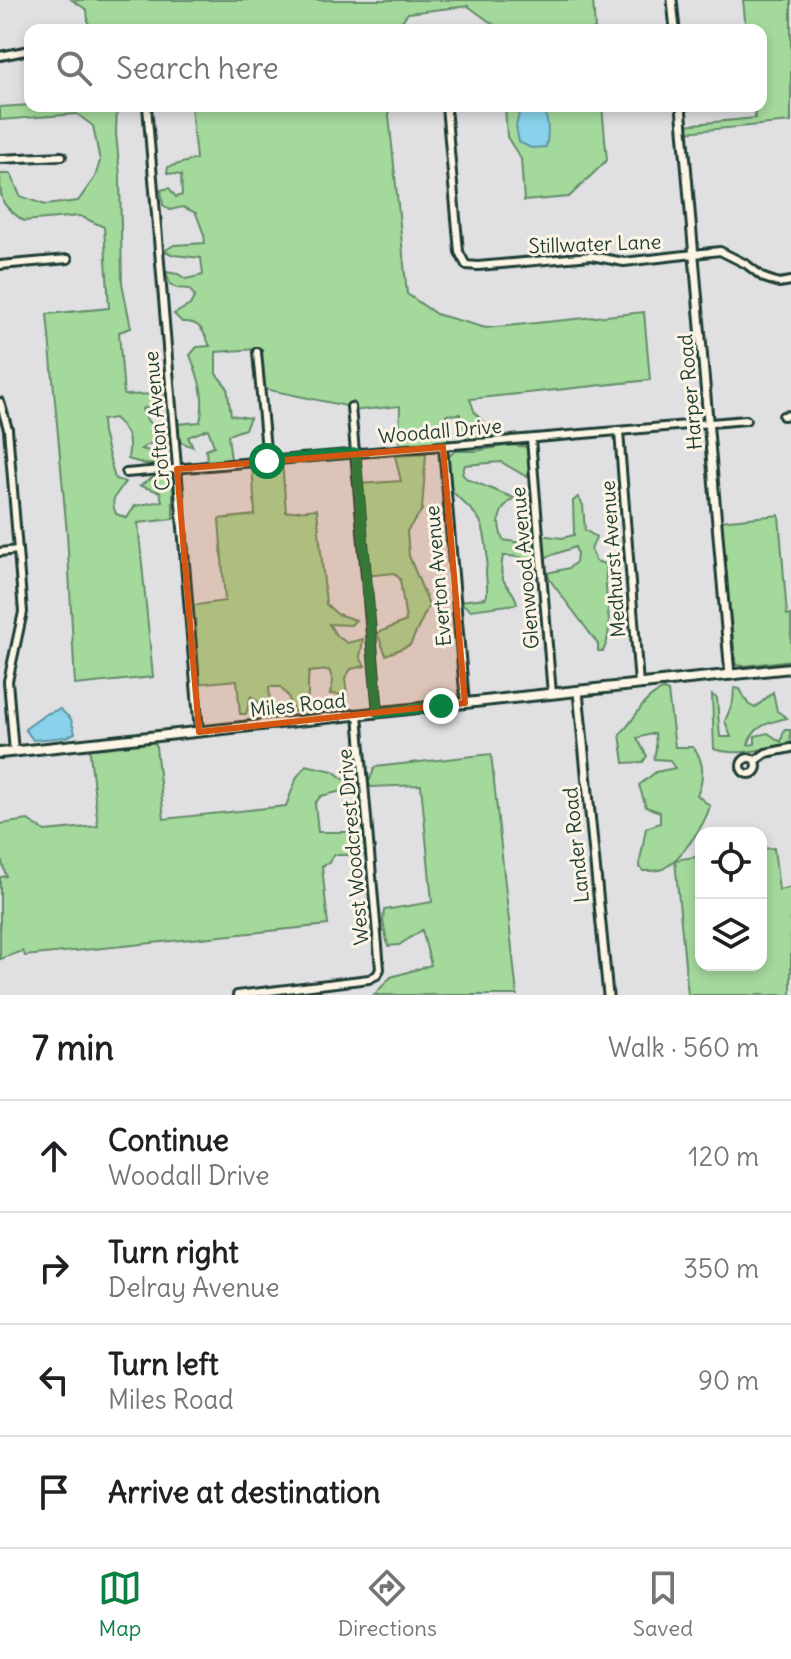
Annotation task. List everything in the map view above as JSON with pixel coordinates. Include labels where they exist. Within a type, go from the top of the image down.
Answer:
[{"type":"main road","name":"Miles Road","points":[[0,753],[791,668]]},
{"type":"street","points":[[672,0],[674,24]]},
{"type":"street","points":[[0,56],[24,51]]},
{"type":"street","name":"Crofton Avenue","points":[[147,112],[199,732]]},
{"type":"street","name":"Stillwater Lane","points":[[447,112],[459,252],[466,265],[591,256],[624,262],[694,254]]},
{"type":"street","name":"Harper Road","points":[[682,112],[730,675]]},
{"type":"street","points":[[0,159],[62,156]]},
{"type":"street","points":[[694,254],[720,251],[746,264],[764,278],[779,283],[791,281]]},
{"type":"street","points":[[0,265],[68,259]]},
{"type":"street","points":[[257,352],[267,461]]},
{"type":"street","points":[[0,402],[8,429],[23,612],[8,681],[14,752]]},
{"type":"street","points":[[351,407],[378,713]]},
{"type":"street","points":[[783,416],[791,415]]},
{"type":"street","name":"Woodall Drive","points":[[126,473],[746,420]]},
{"type":"street","name":"Medhurst Avenue","points":[[619,432],[639,684]]},
{"type":"street","name":"Glenwood Avenue","points":[[531,439],[552,694]]},
{"type":"street","name":"Everton Avenue","points":[[443,447],[465,703]]},
{"type":"street","points":[[0,552],[18,550]]},
{"type":"street","name":"Lander Road","points":[[578,692],[608,995]]},
{"type":"street","name":"West Woodcrest Drive","points":[[237,995],[369,979],[377,975],[380,969],[358,715]]},
{"type":"street","points":[[756,760],[769,751],[791,748]]},
{"type":"highlighted area","points":[[443,447],[465,703],[199,732],[177,469]]},
{"type":"green space","points":[[72,0],[593,0],[595,24],[493,24],[468,6],[408,13],[400,24],[88,24],[87,10]]},
{"type":"green space","points":[[743,0],[791,0],[791,122],[685,132],[684,125],[755,118],[754,112],[767,112],[767,24],[745,24]]},
{"type":"green space","points":[[24,105],[24,112],[117,112],[122,283],[131,328],[119,332],[124,395],[163,394],[161,408],[142,409],[152,425],[171,431],[141,449],[159,453],[162,466],[128,459],[129,441],[123,428],[114,418],[102,420],[115,479],[125,482],[114,500],[116,514],[127,518],[135,506],[162,501],[160,492],[140,486],[158,474],[173,477],[173,519],[138,523],[153,677],[75,685],[67,533],[47,314],[109,308],[104,227],[80,216],[24,221],[3,202],[1,191],[0,174],[11,174],[20,196],[45,205],[78,201],[95,177],[100,161],[93,126],[77,114],[0,120],[0,107]]},
{"type":"green space","points":[[192,112],[389,112],[407,294],[436,314],[486,328],[644,312],[650,380],[470,399],[475,413],[494,434],[492,438],[463,441],[460,414],[446,415],[449,440],[399,447],[400,406],[351,411],[351,407],[260,388],[256,349],[216,352],[216,374],[227,387],[231,415],[250,418],[245,429],[228,435],[231,460],[207,464],[206,449],[214,446],[208,429],[188,437],[193,447],[180,442],[177,424],[200,422],[202,396],[190,355],[197,347],[210,346],[200,328],[193,323],[182,322],[174,314],[190,305],[195,296],[189,289],[170,284],[166,272],[186,279],[203,275],[201,258],[164,251],[174,245],[205,243],[204,235],[196,213],[183,207],[170,210],[163,205],[161,190],[169,188],[176,197],[182,195],[181,175],[167,173],[168,167],[196,159]]},
{"type":"green space","points":[[505,112],[603,112],[607,160],[569,197],[524,201],[521,159],[507,137]]},
{"type":"green space","points":[[511,445],[527,447],[531,468],[527,477],[501,462],[465,465],[462,474],[467,479],[514,498],[500,516],[503,540],[522,543],[524,534],[520,510],[533,515],[539,568],[530,569],[520,557],[503,556],[502,575],[517,604],[470,610],[459,601],[486,598],[487,595],[485,539],[477,516],[450,489],[448,457],[455,451]]},
{"type":"green space","points":[[426,454],[422,510],[407,531],[409,556],[429,605],[410,645],[386,655],[377,633],[406,621],[400,579],[394,573],[366,576],[358,484],[401,481],[395,456]]},
{"type":"green space","points":[[282,460],[286,512],[317,509],[326,604],[337,614],[356,620],[351,625],[329,624],[336,635],[347,643],[363,639],[360,657],[365,666],[351,669],[345,678],[347,695],[330,694],[333,681],[329,670],[309,672],[308,699],[301,714],[293,711],[288,696],[280,687],[269,687],[271,714],[264,716],[258,702],[251,696],[246,714],[240,714],[237,680],[195,684],[189,606],[225,601],[219,519],[255,515],[252,462]]},
{"type":"green space","points":[[578,497],[583,505],[585,530],[596,537],[591,550],[596,561],[607,565],[609,631],[603,651],[598,651],[598,644],[547,573],[569,568],[576,562],[575,547],[544,558],[540,535],[562,538],[574,535],[573,501]]},
{"type":"green space","points":[[779,515],[787,615],[791,615],[791,660],[736,665],[720,521]]},
{"type":"green space","points":[[734,688],[740,689],[748,704],[755,708],[773,692],[777,711],[787,718],[758,729],[748,745],[755,744],[755,736],[768,733],[781,742],[784,730],[790,730],[791,744],[743,752],[714,749],[712,695],[717,698],[720,737],[731,737],[725,721],[733,702]]},
{"type":"green space","points":[[663,690],[668,692],[675,747],[693,747],[697,752],[702,770],[697,795],[710,806],[700,827],[695,827],[695,836],[677,858],[663,869],[643,871],[639,866],[646,828],[660,823],[660,812],[646,807],[639,785],[656,772],[675,768],[669,760],[654,759],[655,733],[637,738],[647,756],[643,762],[624,763],[620,734],[655,694]]},
{"type":"green space","points":[[155,738],[164,819],[286,806],[297,777],[306,765],[333,771],[355,788],[321,796],[315,803],[318,832],[365,832],[367,855],[333,855],[329,863],[322,866],[328,925],[25,956],[23,951],[0,959],[0,877],[6,876],[0,855],[0,824],[28,820],[45,831],[98,826],[89,744]]},
{"type":"green space","points":[[491,754],[517,995],[374,995],[391,977],[431,965],[422,930],[399,945],[388,946],[384,910],[432,902],[421,785],[370,787],[375,767]]},
{"type":"green space","points":[[774,848],[779,890],[791,887],[791,995],[688,995],[675,860],[695,857],[695,971],[767,971],[767,849]]},
{"type":"water","points":[[520,112],[544,112],[548,126],[546,147],[531,148],[519,142],[516,126]]},
{"type":"water","points":[[60,709],[71,719],[75,733],[67,737],[33,740],[25,729],[46,714]]},
{"type":"route","points":[[267,461],[356,453],[378,713],[441,706]]}]
